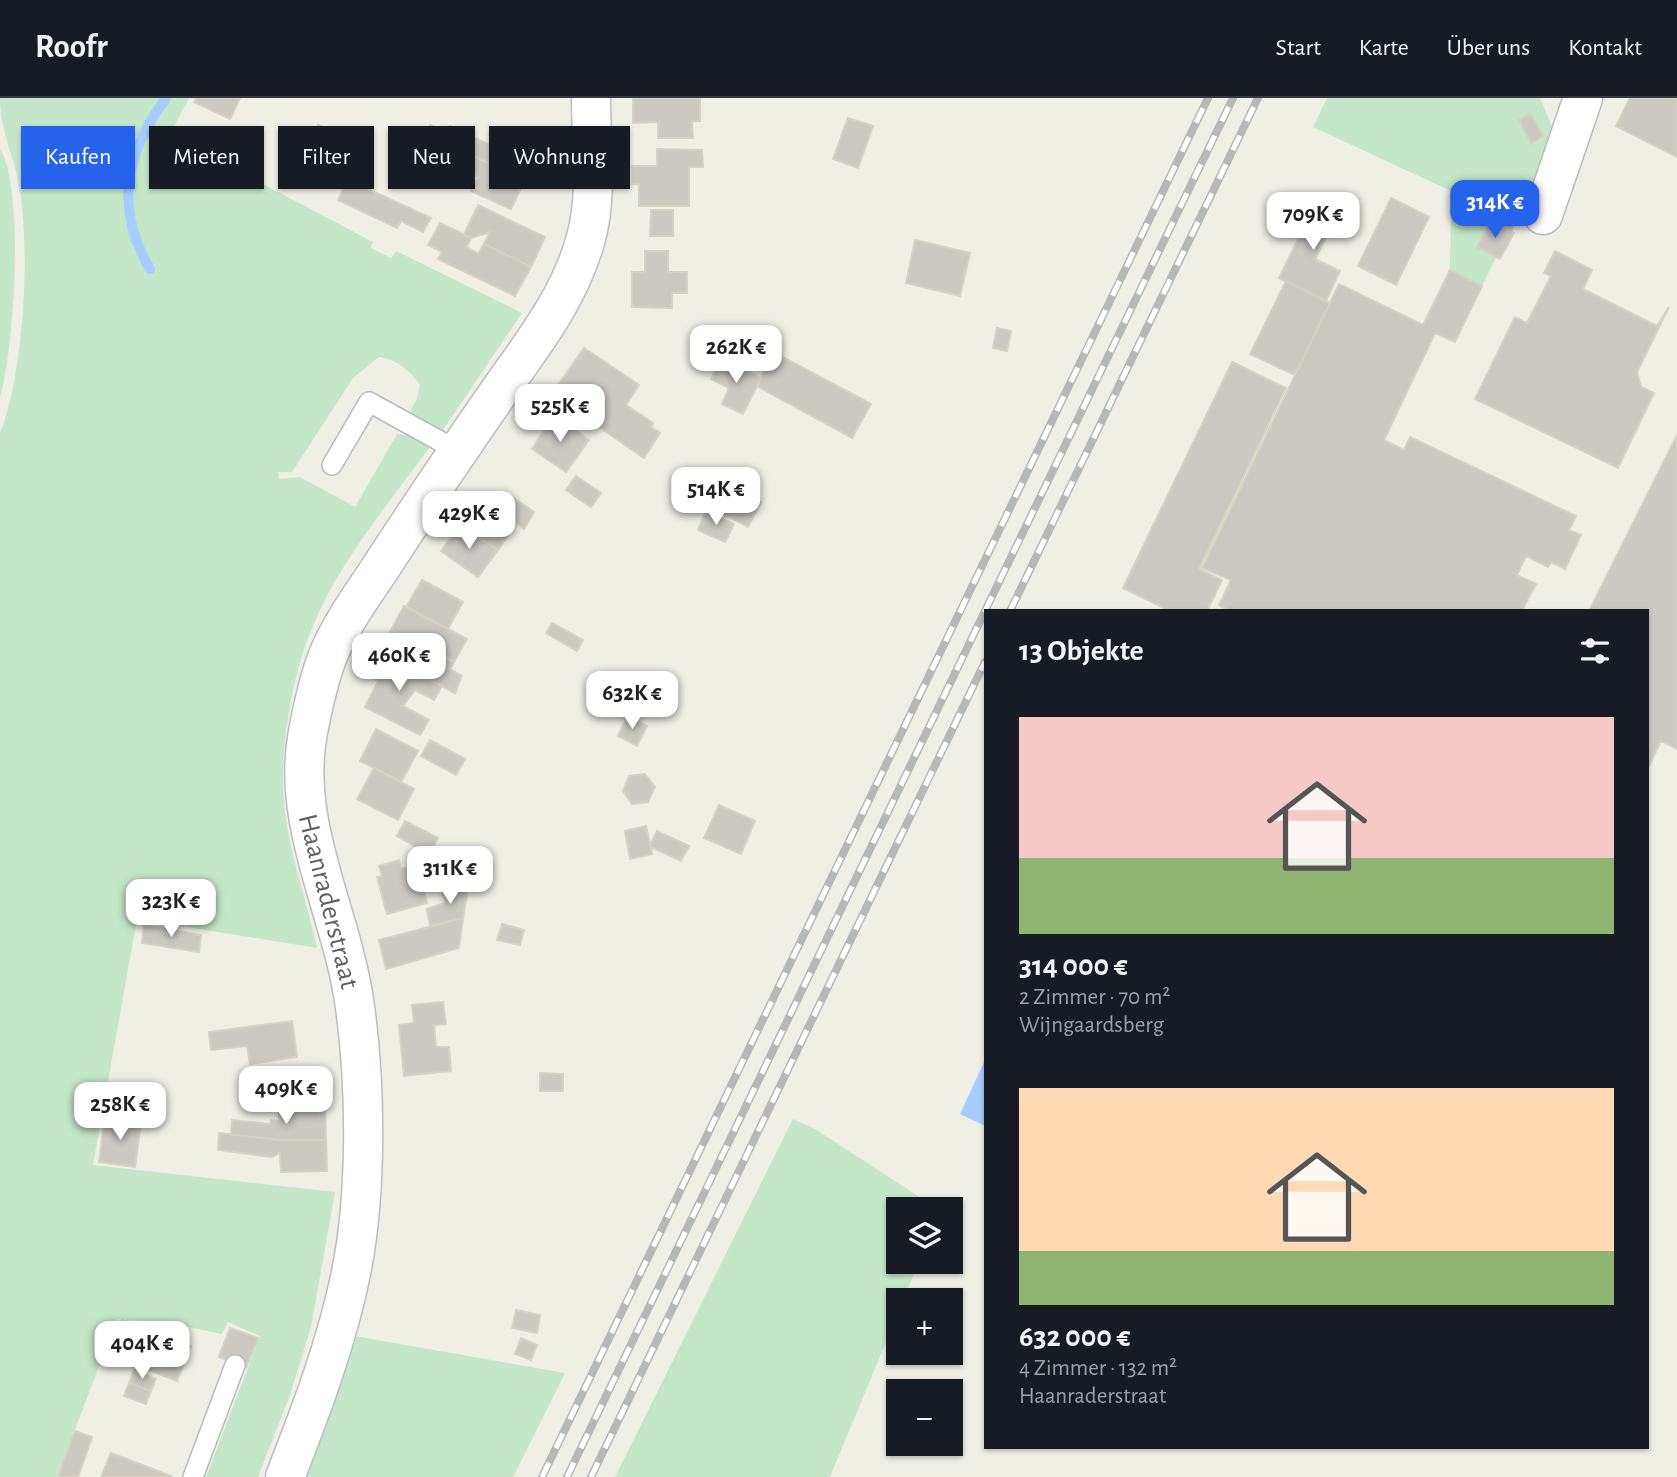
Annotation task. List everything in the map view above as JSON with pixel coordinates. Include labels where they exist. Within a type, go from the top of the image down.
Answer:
[{"type":"street","name":"Haanraderstraat","points":[[285,1477],[315,1398],[351,1275],[360,1220],[362,1166],[360,1060],[355,1006],[345,952],[311,835],[305,801],[307,735],[329,655],[342,628],[458,451],[549,321],[572,277],[586,239],[591,212],[591,98]]},
{"type":"street","points":[[1543,215],[1583,98]]},
{"type":"lane","points":[[332,465],[369,402],[458,451]]},
{"type":"lane","points":[[193,1477],[235,1365]]},
{"type":"green space","points":[[0,98],[189,98],[175,126],[149,126],[149,189],[264,189],[264,185],[373,242],[371,248],[391,258],[396,251],[522,313],[441,433],[410,411],[417,399],[420,385],[416,380],[397,363],[379,357],[353,378],[292,472],[278,472],[279,479],[300,477],[355,507],[397,434],[413,436],[429,448],[336,579],[305,647],[292,695],[283,772],[286,819],[317,948],[137,919],[93,1165],[335,1192],[311,1327],[290,1395],[258,1477],[206,1477],[260,1336],[228,1322],[222,1334],[169,1323],[117,1319],[57,1477],[0,1477],[0,434],[15,379],[24,281],[20,191]]},
{"type":"green space","points":[[1327,98],[1540,98],[1552,126],[1546,156],[1482,286],[1450,270],[1451,191],[1313,127]]},
{"type":"green space","points":[[0,149],[8,169],[13,198],[15,270],[9,344],[0,397]]},
{"type":"green space","points":[[793,1119],[815,1129],[920,1197],[886,1197],[886,1274],[914,1274],[908,1288],[886,1288],[886,1342],[830,1477],[615,1477]]},
{"type":"green space","points":[[354,1336],[565,1373],[513,1477],[304,1477]]},
{"type":"water","points":[[984,1062],[984,1126],[960,1114]]},
{"type":"building","points":[[196,98],[240,98],[230,119],[194,102]]},
{"type":"building","points":[[633,98],[700,98],[700,121],[692,121],[693,138],[658,138],[658,122],[633,123]]},
{"type":"building","points":[[1630,98],[1677,98],[1677,157],[1616,126]]},
{"type":"building","points":[[1530,113],[1543,136],[1531,144],[1519,120]]},
{"type":"building","points":[[848,118],[873,126],[858,168],[833,159]]},
{"type":"building","points":[[475,138],[489,145],[489,163],[475,157]]},
{"type":"building","points":[[657,149],[702,150],[703,167],[689,167],[689,206],[639,206],[639,184],[632,184],[632,166],[657,166]]},
{"type":"building","points":[[475,157],[489,163],[489,189],[521,189],[511,209],[471,191],[475,189],[478,177],[475,176]]},
{"type":"building","points":[[1510,183],[1530,194],[1511,231],[1490,221]]},
{"type":"building","points":[[344,189],[368,189],[431,218],[423,232],[401,221],[397,228],[338,200]]},
{"type":"building","points":[[1320,194],[1342,204],[1315,259],[1340,271],[1326,301],[1279,278]]},
{"type":"building","points":[[1391,198],[1429,217],[1396,285],[1358,266]]},
{"type":"building","points":[[478,205],[545,237],[531,267],[484,244],[490,232],[471,238],[464,234]]},
{"type":"building","points":[[651,210],[673,210],[673,236],[650,236]]},
{"type":"building","points":[[1490,221],[1514,233],[1500,259],[1477,247]]},
{"type":"building","points":[[440,223],[471,238],[467,247],[478,254],[484,244],[531,267],[515,296],[438,259],[442,252],[428,245]]},
{"type":"building","points":[[915,240],[970,253],[960,296],[906,283]]},
{"type":"building","points":[[645,251],[668,251],[668,272],[687,272],[687,293],[672,293],[672,308],[632,307],[632,272],[645,272]]},
{"type":"building","points":[[1555,251],[1592,270],[1583,289],[1657,326],[1669,307],[1637,372],[1641,387],[1654,393],[1618,468],[1475,399],[1515,317],[1527,323],[1551,276],[1544,273]]},
{"type":"building","points":[[1450,270],[1482,286],[1455,342],[1435,333],[1384,440],[1404,450],[1410,437],[1576,516],[1569,530],[1581,535],[1565,569],[1551,562],[1548,567],[1526,556],[1517,575],[1536,584],[1523,609],[1226,609],[1219,605],[1231,580],[1202,568],[1339,284],[1423,325]]},
{"type":"building","points":[[1286,281],[1330,303],[1295,375],[1250,354]]},
{"type":"building","points":[[997,328],[1011,331],[1007,351],[993,348]]},
{"type":"building","points":[[584,348],[639,385],[626,405],[653,423],[651,427],[660,433],[644,458],[552,394]]},
{"type":"building","points":[[773,352],[871,404],[852,438],[757,386]]},
{"type":"building","points":[[721,358],[761,378],[743,414],[722,404],[729,388],[711,379]]},
{"type":"building","points":[[1232,362],[1286,388],[1199,569],[1222,580],[1208,609],[1166,609],[1123,588]]},
{"type":"building","points":[[554,415],[589,440],[566,472],[532,449]]},
{"type":"building","points":[[1677,435],[1677,749],[1661,741],[1649,766],[1649,609],[1590,609]]},
{"type":"building","points":[[576,476],[601,493],[591,507],[566,490]]},
{"type":"building","points":[[717,481],[761,502],[748,527],[705,505]]},
{"type":"building","points":[[505,492],[534,512],[524,529],[517,523],[498,550],[460,525],[479,497],[494,507]]},
{"type":"building","points":[[706,511],[734,524],[725,542],[698,530]]},
{"type":"building","points":[[460,525],[498,550],[478,577],[441,551]]},
{"type":"building","points":[[422,580],[463,602],[448,629],[406,607]]},
{"type":"building","points":[[404,606],[467,639],[454,662],[391,630]]},
{"type":"building","points":[[552,623],[583,640],[577,651],[546,633]]},
{"type":"building","points":[[391,630],[454,662],[450,669],[462,676],[455,693],[379,653]]},
{"type":"building","points":[[379,653],[442,686],[434,700],[415,690],[403,706],[429,720],[420,735],[365,707],[378,681],[367,675]]},
{"type":"building","points":[[628,716],[647,726],[637,746],[618,736]]},
{"type":"building","points":[[376,729],[418,751],[401,782],[360,761]]},
{"type":"building","points":[[430,740],[465,759],[456,775],[421,756]]},
{"type":"building","points":[[374,768],[414,789],[398,820],[357,799]]},
{"type":"building","points":[[645,774],[655,787],[648,802],[632,804],[623,791],[629,776]]},
{"type":"building","points":[[719,805],[755,821],[741,854],[704,838]]},
{"type":"building","points":[[405,821],[438,838],[429,854],[397,836]]},
{"type":"building","points":[[646,826],[650,845],[657,831],[689,846],[681,861],[651,847],[652,854],[630,859],[625,831]]},
{"type":"building","points":[[399,860],[401,869],[418,865],[427,903],[387,914],[377,877],[382,876],[379,866]]},
{"type":"building","points":[[469,884],[463,918],[430,926],[427,909],[445,903],[442,891]]},
{"type":"building","points":[[463,918],[459,948],[386,969],[379,940]]},
{"type":"building","points":[[502,924],[524,930],[520,945],[497,940]]},
{"type":"building","points":[[144,925],[201,935],[199,952],[142,943]]},
{"type":"building","points":[[443,1002],[446,1024],[434,1025],[436,1047],[449,1047],[451,1071],[404,1076],[399,1025],[414,1023],[412,1005]]},
{"type":"building","points":[[292,1021],[297,1057],[250,1064],[247,1046],[211,1050],[209,1032]]},
{"type":"building","points":[[540,1073],[563,1074],[563,1091],[540,1091]]},
{"type":"building","points":[[325,1107],[326,1140],[231,1136],[232,1120],[270,1124],[271,1120],[279,1121],[279,1110]]},
{"type":"building","points":[[105,1117],[141,1122],[135,1167],[99,1162]]},
{"type":"building","points":[[219,1133],[280,1140],[326,1140],[327,1171],[281,1172],[280,1153],[272,1157],[218,1150]]},
{"type":"building","points":[[516,1310],[540,1315],[537,1333],[512,1328]]},
{"type":"building","points":[[122,1320],[191,1346],[177,1381],[109,1355]]},
{"type":"building","points":[[230,1328],[258,1338],[246,1368],[219,1357]]},
{"type":"building","points":[[521,1338],[537,1345],[531,1360],[515,1354]]},
{"type":"building","points":[[134,1370],[156,1379],[151,1391],[129,1383]]},
{"type":"building","points":[[129,1383],[151,1391],[146,1404],[124,1396]]},
{"type":"building","points":[[75,1431],[92,1437],[78,1477],[58,1477]]},
{"type":"building","points":[[111,1453],[171,1476],[101,1477]]},
{"type":"waterway","points":[[150,269],[132,224],[128,202],[129,181],[141,140],[166,98]]},
{"type":"railway","points":[[542,1477],[1208,98]]},
{"type":"railway","points":[[986,609],[1233,98]]},
{"type":"railway","points":[[1011,609],[1258,98]]},
{"type":"railway","points":[[567,1477],[984,613]]},
{"type":"railway","points":[[591,1477],[984,664]]}]
